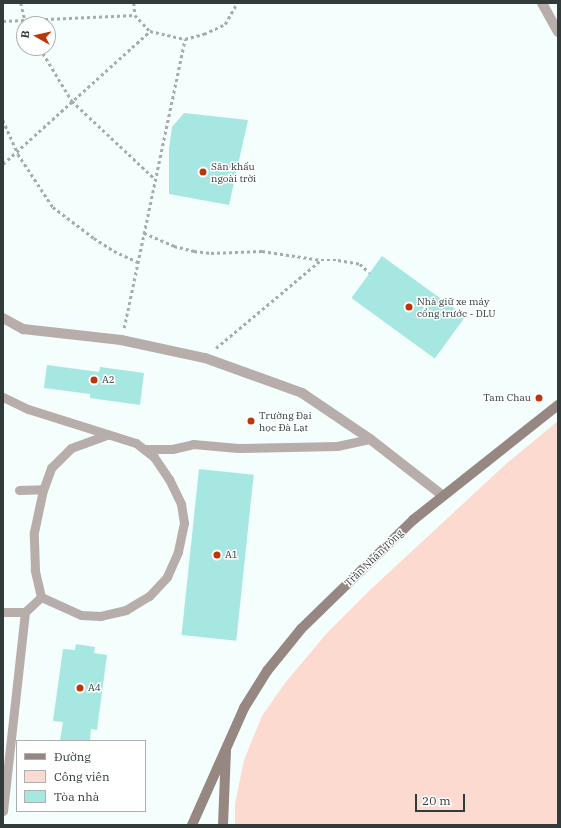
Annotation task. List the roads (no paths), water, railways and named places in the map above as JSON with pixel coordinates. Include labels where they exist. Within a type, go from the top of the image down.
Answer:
[{"type":"main road","name":"Trần Nhân Tông","points":[[192,825],[226,745],[244,708],[267,671],[301,629],[413,520],[442,495],[558,404]]},
{"type":"main road","name":"Trần Nhân Tông","points":[[223,825],[226,745]]},
{"type":"street","points":[[542,3],[558,32]]},
{"type":"street","points":[[3,318],[23,329],[122,340],[205,358],[302,393],[370,438],[442,495]]},
{"type":"lane","points":[[3,397],[28,409],[136,442],[154,457],[169,479],[181,504],[184,523],[178,552],[167,577],[149,596],[126,610],[101,616],[81,615],[41,597]]},
{"type":"lane","points":[[41,597],[35,570],[34,532],[43,489],[51,468],[71,448],[107,434]]},
{"type":"lane","points":[[144,449],[172,449],[193,444],[238,448],[337,446],[370,438]]},
{"type":"lane","points":[[19,490],[43,489]]},
{"type":"lane","points":[[3,811],[25,612],[41,597]]},
{"type":"lane","points":[[3,612],[25,612]]},
{"type":"place","name":"Sân khấu ngoài trời","points":[[203,172]]},
{"type":"place","name":"Nhà giữ xe máy cổng trước - DLU","points":[[409,307]]},
{"type":"place","name":"A2","points":[[94,380]]},
{"type":"place","name":"Tam Chau","points":[[539,398]]},
{"type":"place","name":"Trường Đại học Đà Lạt","points":[[251,421]]},
{"type":"place","name":"A1","points":[[217,555]]},
{"type":"place","name":"A4","points":[[80,688]]}]
